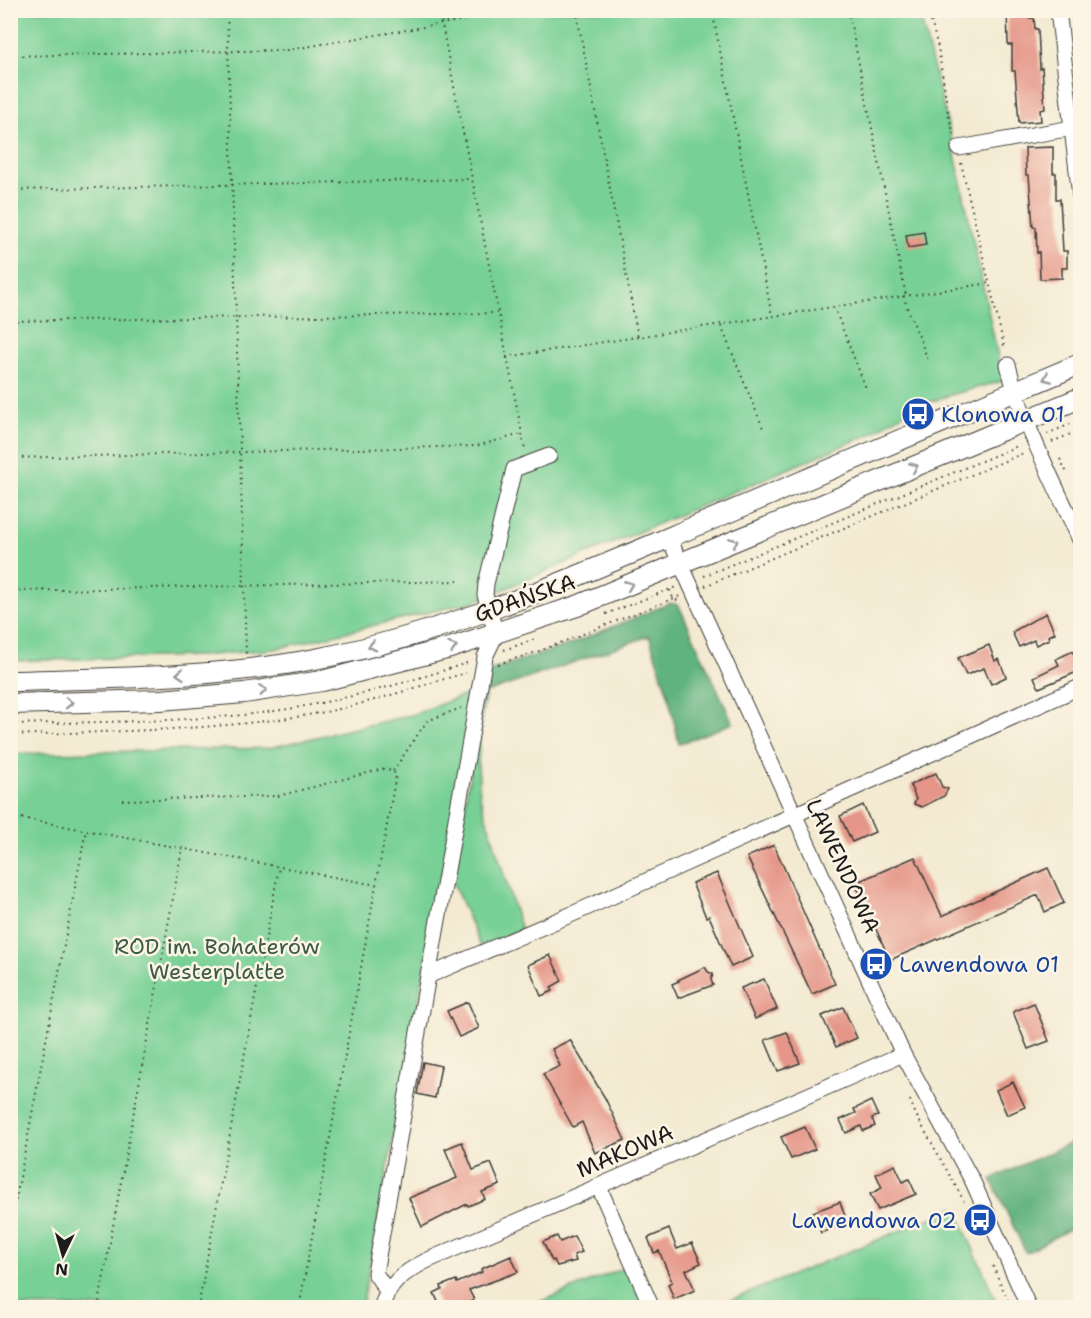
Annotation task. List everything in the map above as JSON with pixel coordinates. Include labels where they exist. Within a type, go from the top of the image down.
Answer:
[{"type":"main road","name":"GDAŃSKA","points":[[10,681],[246,669],[315,659],[394,641],[490,611],[1080,364]]},
{"type":"main road","name":"GDAŃSKA","points":[[10,704],[160,700],[244,693],[322,681],[399,663],[684,573],[1080,398]]},
{"type":"street","points":[[1058,10],[1080,196]]},
{"type":"street","points":[[958,148],[1072,128]]},
{"type":"street","points":[[1008,365],[1014,392],[1080,540]]},
{"type":"street","points":[[387,1291],[375,1273],[485,657],[496,634],[485,595],[486,584],[514,469],[549,456]]},
{"type":"street","name":"LAWENDOWA","points":[[669,538],[903,1054],[973,1182],[1029,1308]]},
{"type":"street","points":[[430,975],[577,912],[1080,687]]},
{"type":"street","name":"MAKOWA","points":[[381,1308],[387,1291],[404,1273],[426,1262],[903,1054]]},
{"type":"street","points":[[599,1187],[652,1308]]},
{"type":"path","points":[[227,10],[246,669]]},
{"type":"path","points":[[439,10],[528,464]]},
{"type":"path","points":[[10,56],[287,50],[524,10]]},
{"type":"path","points":[[576,10],[638,337]]},
{"type":"path","points":[[712,10],[772,316]]},
{"type":"path","points":[[848,10],[905,296],[928,360]]},
{"type":"path","points":[[928,10],[938,47],[949,118],[1008,365]]},
{"type":"path","points":[[10,190],[471,179]]},
{"type":"path","points":[[506,357],[990,283]]},
{"type":"path","points":[[834,307],[866,388]]},
{"type":"path","points":[[10,321],[497,313]]},
{"type":"path","points":[[720,324],[763,428]]},
{"type":"path","points":[[607,614],[684,573],[1080,420]]},
{"type":"path","points":[[10,458],[476,446],[522,435]]},
{"type":"path","points":[[13,591],[458,581]]},
{"type":"path","points":[[485,657],[540,637]]},
{"type":"path","points":[[393,771],[427,722],[478,702]]},
{"type":"path","points":[[122,800],[278,796],[364,772],[383,769],[393,771],[397,778],[299,1308]]},
{"type":"path","points":[[10,816],[377,885]]},
{"type":"path","points":[[10,1230],[86,830]]},
{"type":"path","points":[[98,1308],[182,849]]},
{"type":"path","points":[[198,1308],[279,867]]},
{"type":"green space","points":[[10,11],[919,11],[954,149],[1003,381],[952,394],[920,406],[875,432],[476,601],[275,649],[199,656],[11,661]]},
{"type":"green space","points":[[670,603],[680,608],[733,723],[679,744],[668,694],[649,636],[486,693],[487,671],[571,644]]},
{"type":"green space","points":[[487,671],[478,765],[480,797],[521,930],[481,947],[452,881]]},
{"type":"green space","name":"ROD im. Bohaterów Westerplatte","points":[[476,691],[362,1307],[11,1307],[10,754],[269,748],[411,715]]},
{"type":"green space","points":[[1080,1139],[1080,1223],[1026,1253],[991,1179]]},
{"type":"green space","points":[[955,1208],[999,1307],[714,1307]]},
{"type":"green space","points":[[634,1264],[652,1308],[525,1308]]},
{"type":"building","points":[[1007,10],[1028,10],[1029,18],[1034,18],[1035,29],[1038,29],[1045,109],[1040,110],[1041,121],[1019,123],[1015,71],[1012,71],[1012,45],[1008,45]]},
{"type":"building","points":[[1053,147],[1056,199],[1060,199],[1063,251],[1067,251],[1067,268],[1062,268],[1062,278],[1040,279],[1039,252],[1037,253],[1036,227],[1033,227],[1029,175],[1026,175],[1025,148]]},
{"type":"building","points":[[924,232],[926,245],[908,248],[906,235]]},
{"type":"building","points":[[1046,613],[1055,633],[1048,636],[1049,639],[1036,645],[1034,640],[1019,647],[1012,632]]},
{"type":"building","points":[[989,645],[995,661],[999,659],[1006,677],[991,684],[984,668],[966,675],[958,658]]},
{"type":"building","points":[[1073,651],[1079,668],[1076,669],[1077,672],[1039,688],[1034,677],[1059,665],[1056,659]]},
{"type":"building","points":[[936,773],[942,787],[948,789],[944,796],[922,807],[914,804],[916,799],[910,785]]},
{"type":"building","points":[[863,805],[875,832],[852,842],[840,816]]},
{"type":"building","points":[[774,845],[835,984],[812,994],[747,857]]},
{"type":"building","points":[[915,857],[942,916],[1048,868],[1064,903],[1045,912],[1038,895],[890,960],[855,883]]},
{"type":"building","points":[[717,873],[753,957],[731,967],[692,883]]},
{"type":"building","points":[[550,955],[562,981],[551,987],[553,991],[541,996],[528,965]]},
{"type":"building","points":[[705,967],[713,974],[711,980],[713,985],[678,998],[672,984]]},
{"type":"building","points":[[764,979],[777,1009],[755,1019],[741,988]]},
{"type":"building","points":[[468,1002],[479,1028],[459,1037],[447,1011]]},
{"type":"building","points":[[1034,1003],[1049,1041],[1028,1049],[1013,1012]]},
{"type":"building","points":[[843,1007],[857,1038],[836,1047],[822,1016]]},
{"type":"building","points":[[787,1032],[800,1063],[778,1071],[765,1040]]},
{"type":"building","points":[[570,1040],[605,1098],[625,1140],[595,1153],[582,1122],[573,1127],[543,1074],[560,1066],[552,1049]]},
{"type":"building","points":[[423,1062],[441,1066],[435,1098],[417,1094]]},
{"type":"building","points":[[1013,1082],[1025,1107],[1007,1115],[996,1090]]},
{"type":"building","points":[[871,1101],[878,1116],[872,1118],[875,1126],[863,1131],[861,1126],[846,1133],[840,1120],[856,1113],[854,1109]]},
{"type":"building","points":[[805,1127],[815,1149],[791,1159],[781,1137]]},
{"type":"building","points":[[462,1142],[473,1170],[491,1163],[500,1185],[482,1192],[485,1199],[468,1206],[467,1204],[422,1227],[409,1198],[457,1178],[445,1149]]},
{"type":"building","points":[[895,1165],[903,1182],[909,1179],[916,1194],[878,1210],[870,1194],[882,1188],[876,1174]]},
{"type":"building","points":[[840,1202],[847,1222],[821,1233],[813,1212]]},
{"type":"building","points":[[669,1229],[677,1249],[692,1243],[701,1263],[686,1270],[695,1290],[674,1299],[668,1284],[672,1282],[659,1251],[654,1253],[648,1238]]},
{"type":"building","points":[[557,1236],[560,1242],[574,1236],[582,1252],[574,1255],[576,1261],[557,1266],[554,1260],[552,1261],[543,1242]]},
{"type":"building","points":[[511,1256],[518,1272],[469,1290],[474,1300],[457,1308],[441,1308],[434,1293],[442,1289],[441,1286],[456,1280],[457,1283]]},
{"type":"place","name":"Klonowa 01","points":[[918,414]]},
{"type":"place","name":"Lawendowa 01","points":[[876,964]]},
{"type":"place","name":"Lawendowa 02","points":[[980,1220]]}]
